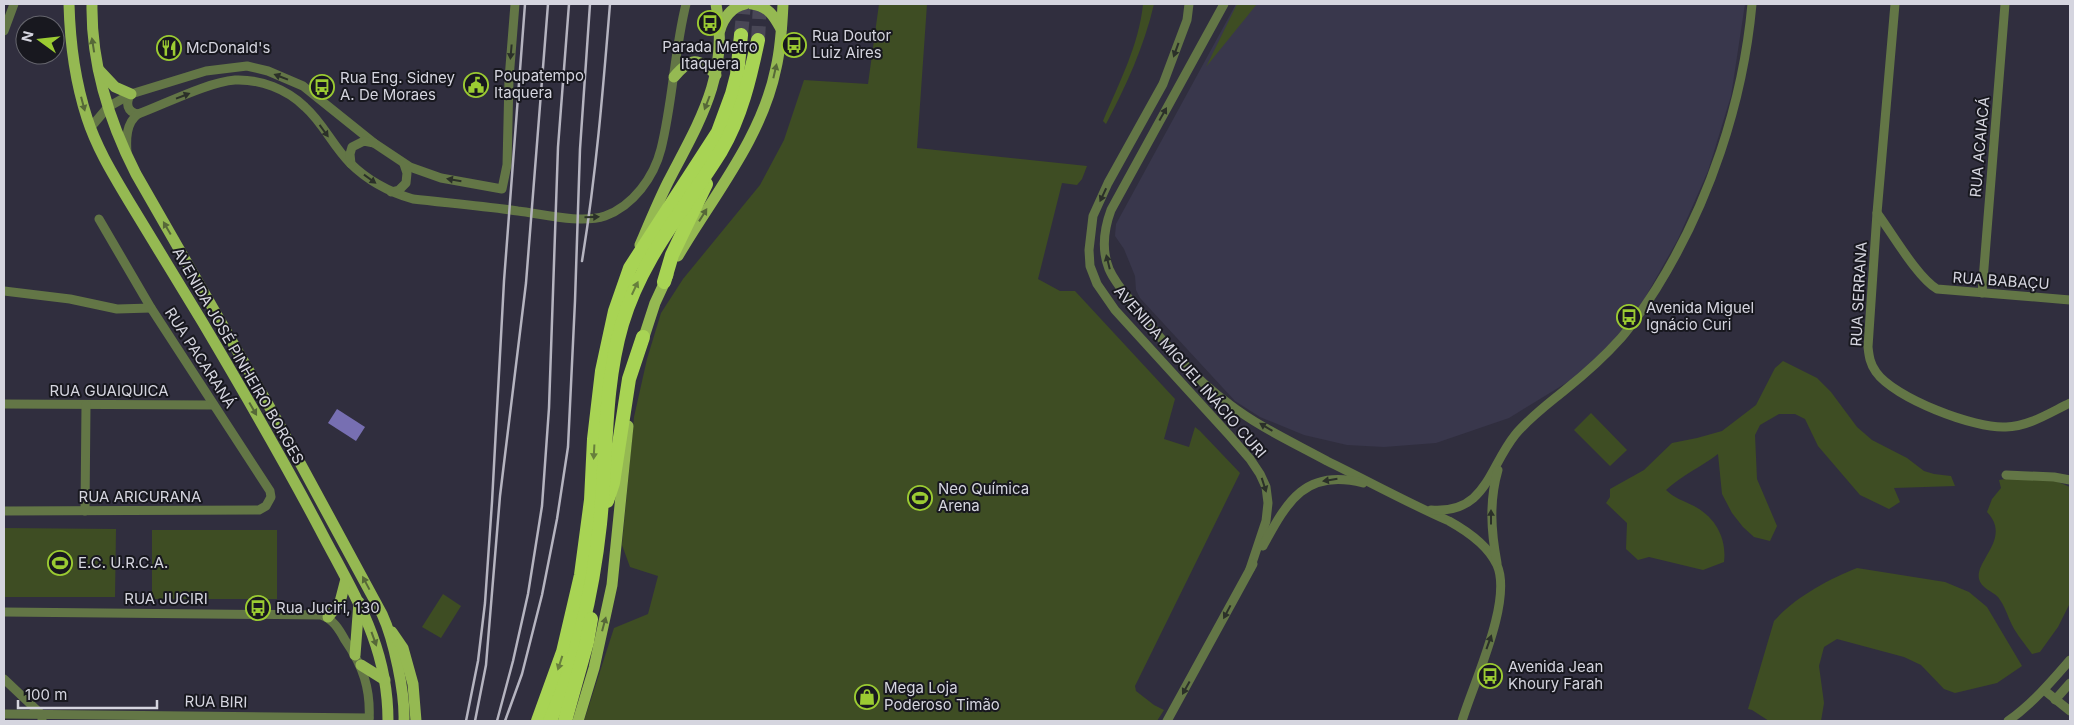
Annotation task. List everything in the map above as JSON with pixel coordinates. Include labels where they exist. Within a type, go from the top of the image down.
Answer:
[{"type":"highway","points":[[538,721],[563,652],[580,582],[588,530],[594,439],[602,370],[615,311],[630,268],[718,132],[737,75],[741,35]]},
{"type":"highway","points":[[664,282],[672,255],[741,106],[758,40]]},
{"type":"highway","points":[[565,721],[587,642],[595,581],[612,368],[625,313],[638,282],[665,234],[721,151]]},
{"type":"highway","points":[[600,524],[613,483],[629,378],[643,337]]},
{"type":"highway","points":[[550,721],[574,655],[596,558]]},
{"type":"main road","name":"AVENIDA JOSÉ PINHEIRO BORGES","points":[[69,4],[72,52],[79,88],[91,127],[109,168],[204,325],[287,468],[367,618],[379,650],[386,680],[388,721]]},
{"type":"main road","name":"AVENIDA JOSÉ PINHEIRO BORGES","points":[[92,4],[91,34],[97,68],[108,107],[128,158],[277,422],[388,627],[402,690],[404,721]]},
{"type":"main road","points":[[716,4],[719,36]]},
{"type":"main road","points":[[630,268],[668,183],[700,120],[716,75],[721,26],[734,8],[744,4]]},
{"type":"main road","points":[[752,4],[769,11],[782,31]]},
{"type":"main road","points":[[578,721],[594,668],[612,586],[628,429],[643,337],[664,282],[755,130],[767,100],[776,68],[782,31],[783,4]]},
{"type":"main road","points":[[674,77],[683,66],[696,61],[702,62],[716,75]]},
{"type":"main road","points":[[97,68],[112,85],[131,94]]},
{"type":"main road","points":[[109,168],[118,177],[125,178],[136,174]]},
{"type":"main road","points":[[328,617],[340,602],[346,579]]},
{"type":"main road","points":[[355,654],[358,602]]},
{"type":"main road","points":[[388,627],[402,648],[413,684],[416,721]]},
{"type":"main road","points":[[361,665],[386,680]]},
{"type":"street","points":[[4,31],[14,4]]},
{"type":"street","points":[[91,127],[108,107],[131,94],[206,71],[248,66],[275,74],[303,86],[374,143],[404,164],[441,178],[502,189],[507,165],[508,79],[515,4]]},
{"type":"street","points":[[128,158],[126,144],[128,128],[133,118],[138,114],[216,84],[234,80],[260,82],[277,88],[305,106],[337,149],[351,164],[373,182],[391,192],[413,199],[564,217],[598,218],[606,216],[628,202],[650,178],[661,149],[674,77],[679,30],[686,4]]},
{"type":"street","name":"AVENIDA MIGUEL INÁCIO CURI","points":[[1189,4],[1187,20],[1163,84],[1109,182],[1093,216],[1089,250],[1090,266],[1097,284],[1115,310],[1229,435],[1250,459],[1260,474],[1266,487],[1268,503],[1266,521],[1250,569]]},
{"type":"street","points":[[1187,20],[1194,4]]},
{"type":"street","name":"AVENIDA MIGUEL INÁCIO CURI","points":[[1224,4],[1111,210],[1105,229],[1104,243],[1109,269],[1146,321],[1195,374],[1228,404],[1272,431],[1425,510],[1446,511],[1466,504],[1478,495],[1514,435],[1596,364],[1621,338],[1638,316],[1666,272],[1693,221],[1722,145],[1737,98],[1750,30],[1752,4]]},
{"type":"street","name":"RUA SERRANA","points":[[1895,4],[1877,213],[1868,347],[1870,362],[1876,373],[1888,385],[1907,396],[1962,420],[1996,427],[2008,428],[2029,422],[2070,403]]},
{"type":"street","name":"RUA ACAIACÁ","points":[[1982,293],[2005,4]]},
{"type":"street","points":[[131,94],[127,102],[128,107],[131,112],[138,114]]},
{"type":"street","points":[[351,164],[350,154],[352,147],[364,141],[374,143]]},
{"type":"street","points":[[391,192],[399,190],[406,183],[407,173],[404,164]]},
{"type":"street","name":"RUA BABAÇU","points":[[1877,213],[1930,285],[1944,291],[2070,300]]},
{"type":"street","points":[[99,219],[152,308]]},
{"type":"street","name":"RUA PACARANÁ","points":[[4,291],[70,299],[118,309],[152,308],[213,405],[270,490],[271,497]]},
{"type":"street","name":"RUA GUAIQUICA","points":[[4,404],[213,405]]},
{"type":"street","points":[[85,511],[86,405]]},
{"type":"street","name":"AVENIDA MIGUEL INÁCIO CURI","points":[[1497,565],[1492,535],[1492,503],[1502,455]]},
{"type":"street","points":[[2006,475],[2054,476],[2070,480]]},
{"type":"street","points":[[1167,721],[1290,500],[1304,489],[1321,482],[1339,479],[1377,486]]},
{"type":"street","name":"RUA ARICURANA","points":[[4,511],[258,510],[266,506],[271,497]]},
{"type":"street","points":[[1425,510],[1463,529],[1485,547],[1497,565],[1500,594],[1496,618],[1462,721]]},
{"type":"street","name":"RUA JUCIRI","points":[[4,612],[315,614],[328,617]]},
{"type":"street","points":[[328,617],[338,627],[361,665],[367,692],[369,719]]},
{"type":"street","points":[[2008,721],[2022,711],[2044,690],[2070,660]]},
{"type":"street","points":[[4,679],[42,718]]},
{"type":"street","points":[[2055,700],[2070,683]]},
{"type":"street","points":[[2044,690],[2070,711]]},
{"type":"street","name":"RUA BIRI","points":[[4,714],[42,718],[369,719]]},
{"type":"shaded area","points":[[1236,4],[1745,4],[1731,96],[1708,171],[1678,239],[1641,305],[1610,346],[1571,380],[1509,418],[1436,443],[1384,447],[1347,445],[1304,435],[1260,417],[1235,401],[1140,298],[1136,290],[1135,276],[1124,249],[1115,236],[1116,224]]},
{"type":"shaded area","points":[[337,409],[365,427],[356,441],[328,423]]},
{"type":"green space","name":"Neo Química Arena","points":[[879,4],[927,4],[917,148],[1087,166],[1082,179],[1077,185],[1062,183],[1038,279],[1060,291],[1075,291],[1175,399],[1164,439],[1189,447],[1195,427],[1240,473],[1135,686],[1136,691],[1164,710],[1157,721],[584,721],[614,628],[648,614],[658,576],[630,567],[622,545],[634,417],[647,359],[661,313],[683,279],[760,185],[784,140],[804,80],[868,84]]},
{"type":"green space","points":[[1143,4],[1154,4],[1145,36],[1127,81],[1106,124],[1103,121],[1133,49]]},
{"type":"green space","points":[[1237,4],[1257,4],[1206,67]]},
{"type":"green space","points":[[1783,361],[1817,378],[1831,392],[1857,427],[1872,440],[1907,458],[1924,471],[1951,476],[1955,486],[1894,488],[1900,502],[1889,509],[1860,495],[1818,446],[1805,419],[1795,414],[1779,414],[1760,425],[1755,435],[1757,479],[1777,526],[1770,541],[1754,537],[1732,513],[1722,494],[1718,454],[1666,490],[1694,506],[1714,522],[1724,545],[1724,562],[1703,570],[1649,557],[1638,560],[1626,549],[1627,523],[1606,503],[1610,497],[1610,489],[1644,470],[1672,443],[1722,431],[1756,405],[1775,368]]},
{"type":"green space","points":[[1591,413],[1627,450],[1610,466],[1574,430]]},
{"type":"green space","points":[[2011,478],[2051,479],[2070,487],[2070,603],[2058,627],[2040,652],[2032,654],[2014,629],[1998,597],[1982,585],[1979,579],[1979,572],[1991,548],[1996,531],[1994,522],[1987,512],[1992,499],[2001,488],[1999,480]]},
{"type":"green space","name":"E.C. U.R.C.A.","points":[[4,528],[116,529],[115,597],[4,597]]},
{"type":"green space","points":[[152,530],[277,530],[277,599],[152,599]]},
{"type":"green space","points":[[1857,568],[1945,582],[1969,592],[1987,607],[2022,666],[1997,683],[1955,693],[1944,689],[1921,665],[1904,657],[1837,639],[1824,647],[1819,666],[1824,703],[1821,721],[1769,721],[1748,709],[1774,621],[1802,597]]},
{"type":"green space","points":[[443,594],[461,606],[441,638],[422,627]]},
{"type":"tunnel","points":[[741,35],[744,4]]},
{"type":"tunnel","points":[[758,40],[760,4]]},
{"type":"railway","points":[[466,721],[478,661],[485,603],[504,281],[525,4]]},
{"type":"railway","points":[[475,721],[486,665],[500,496],[526,283],[548,4]]},
{"type":"railway","points":[[497,721],[528,594],[542,506],[549,408],[558,147],[569,4]]},
{"type":"railway","points":[[505,721],[522,674],[542,595],[557,519],[568,447],[580,149],[590,4]]},
{"type":"railway","points":[[582,261],[602,101],[610,4]]},
{"type":"place","name":"Parada Metro Itaquera","points":[[710,23]]},
{"type":"place","name":"Rua Doutor Luiz Aires","points":[[794,45]]},
{"type":"place","name":"McDonald's","points":[[169,48]]},
{"type":"place","name":"Poupatempo Itaquera","points":[[476,85]]},
{"type":"place","name":"Rua Eng. Sidney A. De Moraes","points":[[322,87]]},
{"type":"place","name":"Avenida Miguel Ignácio Curi","points":[[1629,317]]},
{"type":"place","name":"Neo Química Arena","points":[[920,498]]},
{"type":"place","name":"E.C. U.R.C.A.","points":[[60,563]]},
{"type":"place","name":"Rua Juciri, 130","points":[[258,608]]},
{"type":"place","name":"Avenida Jean Khoury Farah","points":[[1490,676]]},
{"type":"place","name":"Mega Loja Poderoso Timão","points":[[867,697]]}]
